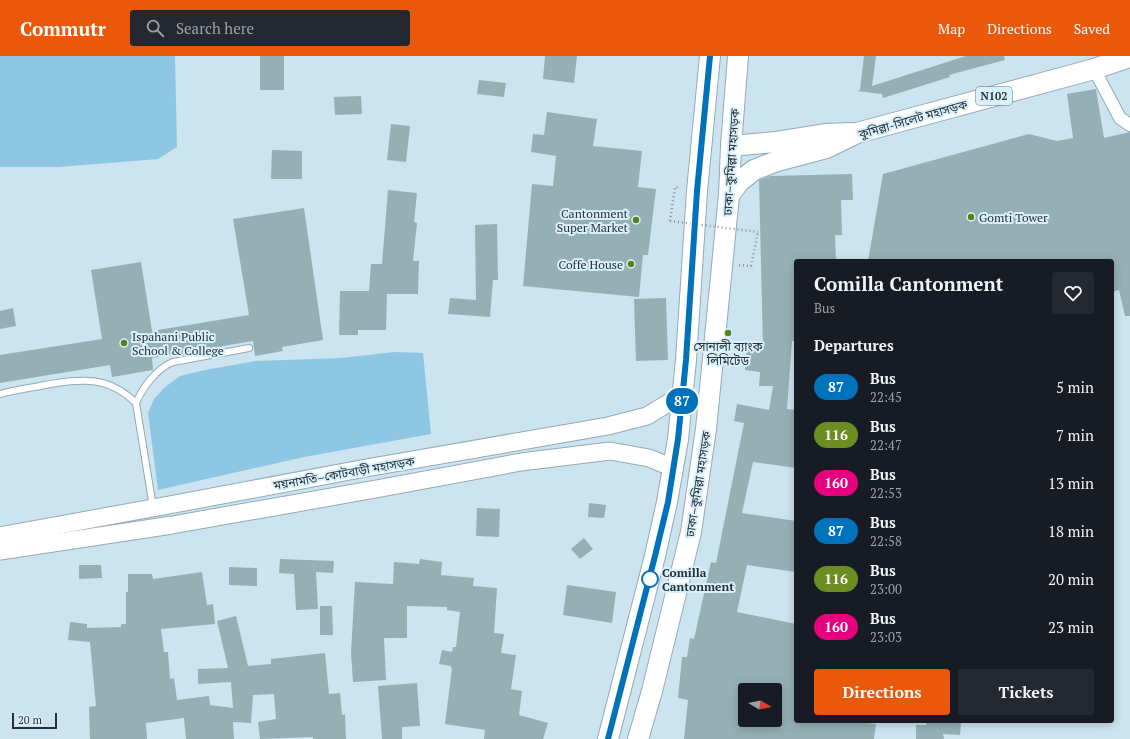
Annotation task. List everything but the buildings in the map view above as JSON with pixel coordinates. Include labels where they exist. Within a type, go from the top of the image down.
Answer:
[{"type":"highway","points":[[608,739],[668,502],[678,439],[683,394],[697,191],[710,56]]},
{"type":"highway","name":"ঢাকা–কুমিল্লা মহাসড়ক","points":[[638,739],[652,691],[691,532],[706,429],[730,194],[731,146],[738,56]]},
{"type":"highway","name":"কুমিল্লা-সিলেট মহাসড়ক","points":[[730,194],[740,181],[754,170],[784,159],[826,148],[857,133],[1094,69],[1130,57]]},
{"type":"highway","points":[[737,77],[738,107],[745,126],[761,139],[775,142]]},
{"type":"highway","name":"N102","points":[[731,146],[775,142],[825,134],[857,133]]},
{"type":"main road","name":"ময়নামতি–কোটবাড়ী মহাসড়ক","points":[[3,543],[153,508],[366,468],[608,426],[647,416],[683,394]]},
{"type":"main road","name":"ময়নামতি–কোটবাড়ী মহাসড়ক","points":[[3,543],[172,524],[528,461],[610,451],[649,458],[673,468]]},
{"type":"street","points":[[1094,69],[1120,118],[1130,125]]},
{"type":"lane","points":[[153,508],[136,403],[140,394],[165,365],[173,362],[249,348]]},
{"type":"lane","points":[[0,394],[73,380],[89,380],[118,389],[128,395],[136,403]]},
{"type":"path","points":[[675,188],[670,221],[758,232],[751,266]]},
{"type":"shaded area","points":[[0,56],[175,56],[177,147],[158,159],[59,167],[0,167]]},
{"type":"shaded area","points":[[395,352],[423,353],[431,434],[304,457],[158,490],[148,413],[154,399],[164,388],[180,376],[256,361],[341,358]]},
{"type":"bus line","name":"87","points":[[608,739],[668,502],[678,439],[686,360],[697,191],[710,56]]},
{"type":"place","name":"Gomti Tower","points":[[971,217]]},
{"type":"place","name":"Cantonment Super Market","points":[[636,220]]},
{"type":"place","name":"Coffe House","points":[[631,264]]},
{"type":"place","name":"সোনালী ব্যাংক লিমিটেড","points":[[728,333]]},
{"type":"place","name":"Ispahani Public School & College","points":[[124,343]]},
{"type":"place","name":"Comilla Cantonment","points":[[650,579]]}]
